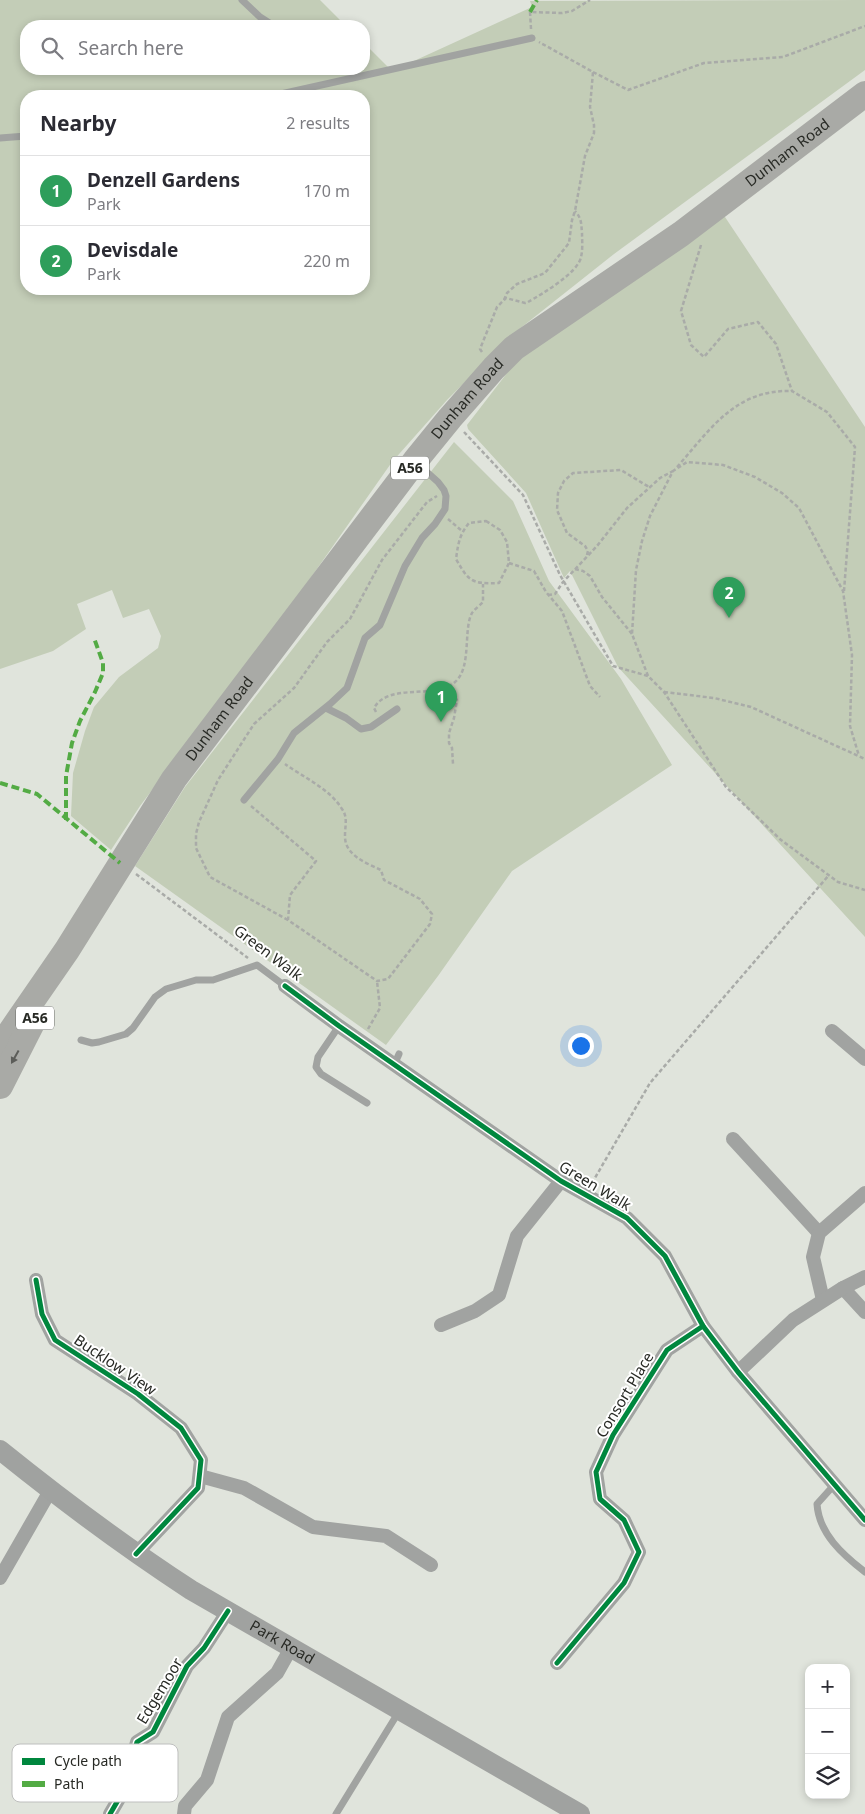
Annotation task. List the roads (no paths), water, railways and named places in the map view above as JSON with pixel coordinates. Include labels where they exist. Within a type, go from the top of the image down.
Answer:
[{"type":"highway","name":"Dunham Road","points":[[0,1047],[67,950],[174,779],[415,461],[494,368],[514,348],[681,234],[865,94]]},
{"type":"highway","name":"Dunham Road","points":[[0,1086],[21,1047],[67,950]]},
{"type":"main road","name":"Park Road","points":[[0,1450],[50,1491],[136,1554],[191,1590],[580,1814]]},
{"type":"street","name":"Green Walk","points":[[285,986],[360,1042],[397,1060],[561,1181],[627,1218],[665,1256],[703,1326],[738,1372],[865,1520]]},
{"type":"street","points":[[832,1031],[865,1059]]},
{"type":"street","points":[[733,1138],[819,1234]]},
{"type":"street","points":[[442,1326],[475,1311],[498,1295],[518,1236],[561,1181]]},
{"type":"street","points":[[823,1300],[813,1257],[819,1234],[865,1192]]},
{"type":"street","points":[[738,1372],[793,1320],[842,1288],[865,1277]]},
{"type":"street","name":"Bucklow View","points":[[36,1280],[42,1314],[55,1340],[138,1394],[181,1428],[201,1460],[200,1476]]},
{"type":"street","points":[[842,1288],[865,1312]]},
{"type":"street","name":"Consort Place","points":[[557,1663],[624,1583],[639,1552],[624,1520],[600,1499],[596,1472],[613,1435],[667,1350],[703,1326]]},
{"type":"street","points":[[136,1554],[198,1488],[200,1476],[244,1488],[313,1527],[386,1536],[431,1565]]},
{"type":"street","points":[[0,1578],[50,1491]]},
{"type":"street","name":"Edgemoor","points":[[136,1744],[153,1732],[187,1666],[204,1648],[228,1612]]},
{"type":"street","points":[[184,1814],[185,1806],[207,1780],[228,1717],[278,1673],[291,1648]]},
{"type":"street","name":"Edgemoor","points":[[110,1814],[117,1802]]},
{"type":"lane","points":[[242,0],[265,20]]},
{"type":"lane","points":[[370,74],[532,38]]},
{"type":"lane","points":[[299,90],[366,75]]},
{"type":"lane","points":[[0,138],[20,136]]},
{"type":"lane","points":[[244,800],[278,759],[294,734],[347,688],[365,638],[380,625],[405,566],[422,538],[445,509],[446,496],[444,490],[415,461]]},
{"type":"lane","points":[[326,708],[346,718],[361,729],[371,727],[397,709]]},
{"type":"lane","name":"Green Walk","points":[[81,1040],[99,1042],[126,1034],[133,1028],[155,997],[166,989],[196,980],[213,980],[257,965],[285,986]]},
{"type":"lane","points":[[339,1026],[318,1057],[316,1067],[321,1074],[367,1103]]},
{"type":"lane","points":[[835,1484],[817,1504],[818,1517],[834,1544],[848,1559],[865,1572]]},
{"type":"lane","points":[[336,1814],[400,1710]]},
{"type":"place","name":"Devisdale","points":[[729,618]]},
{"type":"place","name":"Denzell Gardens","points":[[441,722]]}]
